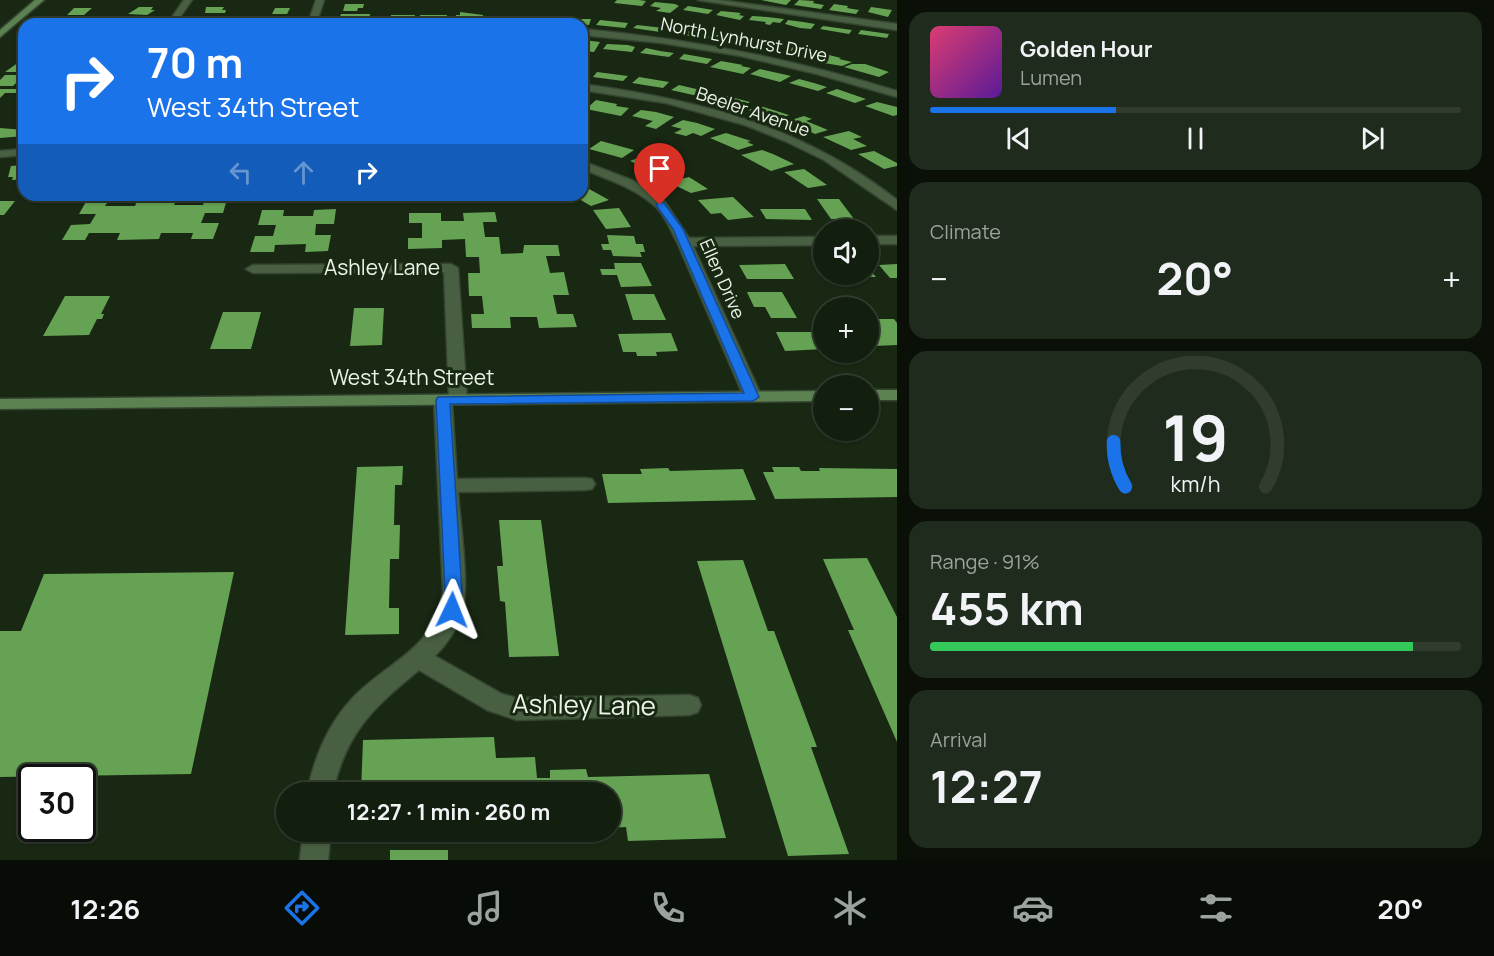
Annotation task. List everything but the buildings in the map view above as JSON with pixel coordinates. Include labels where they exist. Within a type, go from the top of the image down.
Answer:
[{"type":"street","points":[[19,18],[40,0]]},
{"type":"street","points":[[175,18],[188,0]]},
{"type":"street","points":[[314,18],[320,0]]},
{"type":"street","points":[[702,0],[897,27]]},
{"type":"street","points":[[0,34],[18,19]]},
{"type":"street","name":"North Lynhurst Drive","points":[[588,33],[644,38],[730,51],[805,67],[897,94]]},
{"type":"street","name":"Beeler Avenue","points":[[588,88],[688,106],[769,131],[834,162],[878,190],[897,206]]},
{"type":"street","points":[[0,154],[18,152]]},
{"type":"street","name":"Ellen Drive","points":[[588,167],[637,187],[660,205],[676,225],[753,397]]},
{"type":"street","points":[[879,240],[897,240]]},
{"type":"street","points":[[684,242],[813,241]]},
{"type":"street","name":"Ashley Lane","points":[[253,269],[451,268],[448,486],[454,592],[452,610],[444,628],[418,658],[358,709],[334,746],[322,782]]},
{"type":"street","points":[[879,395],[897,395]]},
{"type":"street","name":"West 34th Street","points":[[0,404],[813,396]]},
{"type":"street","points":[[448,486],[585,484]]},
{"type":"street","name":"Ashley Lane","points":[[418,658],[496,703],[517,709],[689,705]]},
{"type":"street","points":[[314,860],[316,842]]},
{"type":"route","points":[[452,610],[454,592],[443,400],[753,397],[678,229],[660,205]]}]
